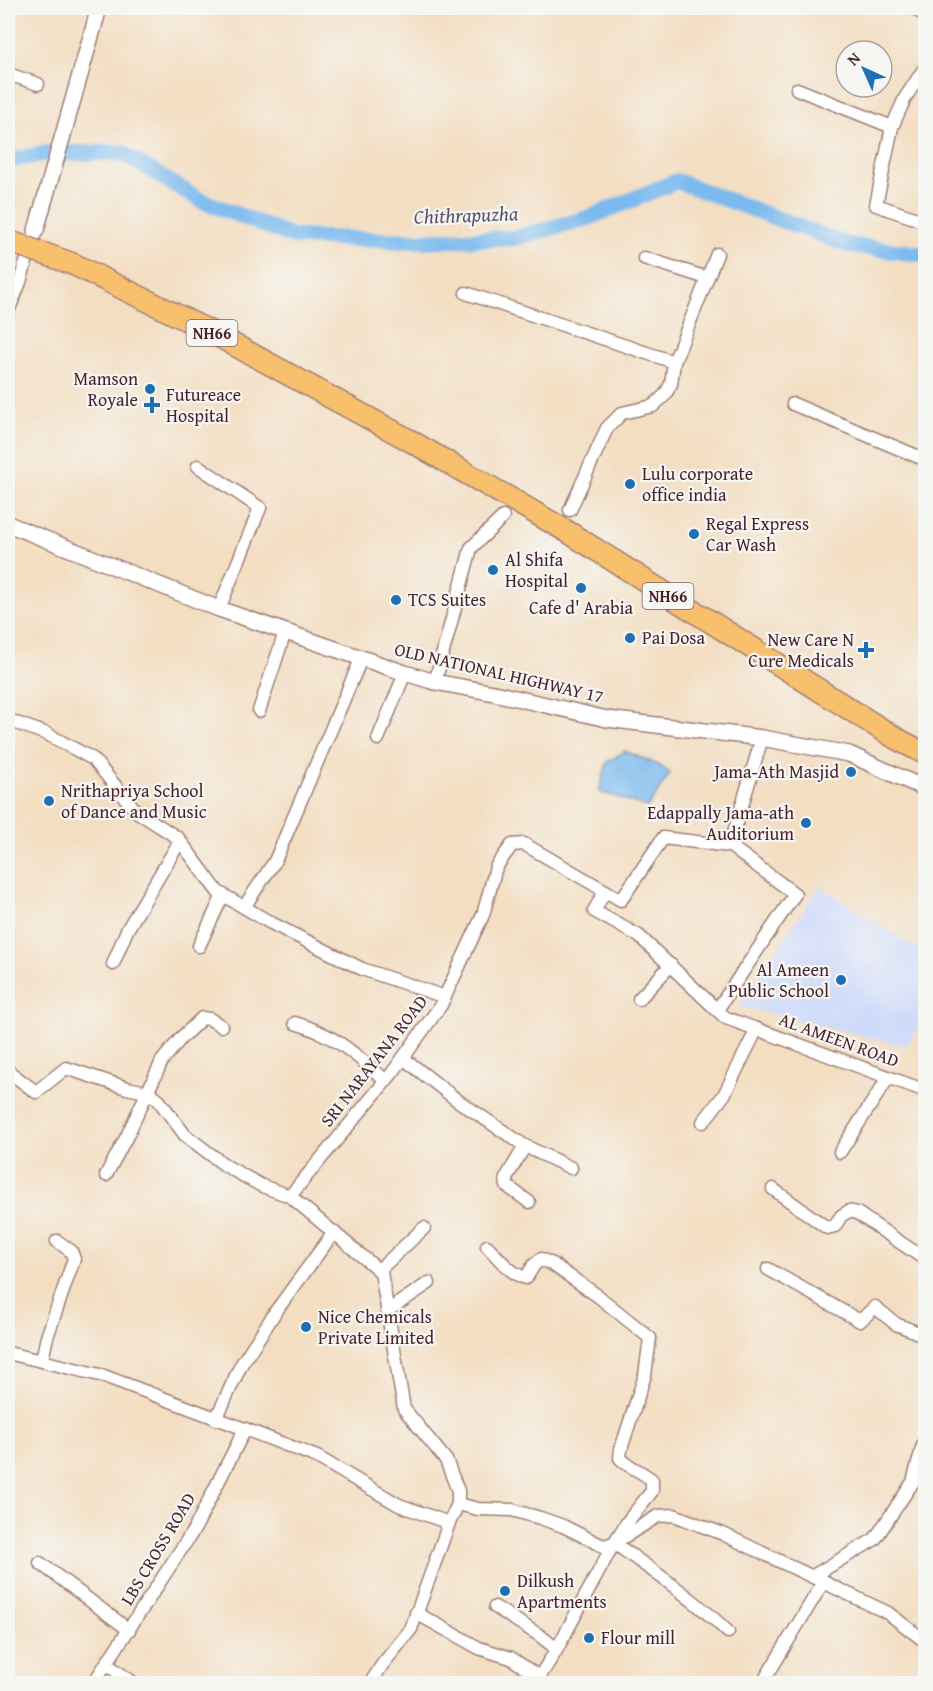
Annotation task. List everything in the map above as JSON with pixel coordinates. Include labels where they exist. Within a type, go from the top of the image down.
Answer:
[{"type":"highway","name":"NH66","points":[[8,241],[73,264],[207,330],[409,440],[568,532],[897,739],[926,754]]},
{"type":"street","points":[[8,311],[19,285],[36,230],[99,8]]},
{"type":"street","points":[[914,8],[926,16]]},
{"type":"street","points":[[926,66],[905,99],[892,127],[876,205],[926,222]]},
{"type":"street","points":[[8,74],[38,84]]},
{"type":"street","points":[[797,89],[892,127]]},
{"type":"street","points":[[570,510],[607,428],[622,413],[653,406],[665,395],[671,384],[674,362],[717,254]]},
{"type":"street","points":[[644,258],[707,278]]},
{"type":"street","points":[[466,293],[674,362]]},
{"type":"street","points":[[793,404],[926,460]]},
{"type":"street","points":[[198,466],[260,508],[219,609]]},
{"type":"street","points":[[435,682],[471,548],[503,517]]},
{"type":"street","name":"OLD NATIONAL HIGHWAY 17","points":[[8,524],[219,609],[405,674],[607,719],[762,738],[849,754],[926,789]]},
{"type":"street","points":[[259,711],[285,632]]},
{"type":"street","points":[[244,907],[275,861],[360,658]]},
{"type":"street","points":[[378,739],[405,674]]},
{"type":"street","points":[[8,720],[47,734],[93,759],[136,811],[188,849],[208,880],[223,895],[362,969],[445,997]]},
{"type":"street","points":[[730,846],[762,738]]},
{"type":"street","points":[[605,891],[621,900],[663,838],[730,846],[795,894],[717,1010]]},
{"type":"street","points":[[113,964],[127,930],[180,841]]},
{"type":"street","name":"SRI NARAYANA ROAD","points":[[290,1196],[386,1081],[441,1005],[483,915],[496,867],[512,845],[524,844],[605,891]]},
{"type":"street","name":"AL AMEEN ROAD","points":[[605,891],[594,911],[639,936],[726,1018],[926,1091]]},
{"type":"street","points":[[199,946],[223,895]]},
{"type":"street","points":[[639,999],[671,964]]},
{"type":"street","points":[[106,1175],[162,1061],[202,1018],[210,1019],[221,1026]]},
{"type":"street","points":[[295,1023],[317,1029],[337,1040],[386,1081]]},
{"type":"street","points":[[703,1122],[724,1095],[757,1029]]},
{"type":"street","points":[[403,1058],[457,1100],[525,1146],[570,1168]]},
{"type":"street","points":[[8,1071],[36,1092],[66,1068],[127,1088],[147,1092],[157,1098],[184,1135],[218,1160],[262,1186],[290,1196],[379,1270],[404,1409],[446,1460],[458,1491],[458,1504],[411,1629],[370,1683]]},
{"type":"street","points":[[840,1152],[888,1078]]},
{"type":"street","points":[[525,1146],[506,1178],[507,1186],[529,1202]]},
{"type":"street","points":[[773,1189],[827,1228],[835,1226],[840,1216],[849,1211],[857,1213],[926,1260]]},
{"type":"street","points":[[379,1270],[412,1242],[424,1228]]},
{"type":"street","points":[[216,1419],[241,1365],[276,1311],[334,1232]]},
{"type":"street","points":[[42,1359],[47,1337],[74,1259],[71,1251],[57,1241]]},
{"type":"street","points":[[416,1613],[479,1648],[511,1658],[537,1680],[557,1649],[614,1543],[652,1491],[652,1480],[642,1471],[625,1464],[620,1458],[645,1374],[650,1338],[598,1296],[552,1264],[541,1259],[526,1278],[521,1277],[507,1267],[487,1246]]},
{"type":"street","points":[[768,1269],[860,1321],[875,1306],[896,1324],[926,1336]]},
{"type":"street","points":[[387,1311],[429,1283]]},
{"type":"street","points":[[8,1353],[42,1359],[104,1376],[245,1429],[317,1457],[399,1505],[449,1523]]},
{"type":"street","name":"LBS CROSS ROAD","points":[[93,1683],[195,1528],[245,1429]]},
{"type":"street","points":[[762,1683],[818,1578],[875,1539],[913,1482],[926,1434]]},
{"type":"street","points":[[458,1504],[478,1509],[512,1510],[563,1526],[603,1546],[614,1543],[658,1516],[674,1515],[723,1534],[888,1613],[926,1642]]},
{"type":"street","points":[[614,1543],[674,1585],[728,1632]]},
{"type":"street","points":[[40,1563],[129,1630]]},
{"type":"street","points":[[495,1607],[557,1649]]},
{"type":"street","points":[[106,1664],[135,1683]]},
{"type":"shaded area","name":"Al Ameen Public School","points":[[820,886],[925,954],[925,1020],[906,1046],[739,1006]]},
{"type":"water","points":[[625,751],[656,764],[670,773],[648,807],[599,792],[607,762]]},
{"type":"waterway","name":"Chithrapuzha","points":[[8,161],[47,153],[122,153],[200,200],[294,237],[415,241],[515,238],[588,218],[677,181],[848,245],[926,255]]},
{"type":"place","name":"Mamson Royale","points":[[150,389]]},
{"type":"place","name":"Futureace Hospital","points":[[152,405]]},
{"type":"place","name":"Lulu corporate office india","points":[[630,484]]},
{"type":"place","name":"Regal Express Car Wash","points":[[694,534]]},
{"type":"place","name":"Al Shifa Hospital","points":[[493,570]]},
{"type":"place","name":"Cafe d' Arabia","points":[[581,588]]},
{"type":"place","name":"TCS Suites","points":[[396,600]]},
{"type":"place","name":"Pai Dosa","points":[[630,638]]},
{"type":"place","name":"New Care N Cure Medicals","points":[[866,650]]},
{"type":"place","name":"Jama-Ath Masjid","points":[[851,772]]},
{"type":"place","name":"Nrithapriya School of Dance and Music","points":[[49,801]]},
{"type":"place","name":"Edappally Jama-ath Auditorium","points":[[806,823]]},
{"type":"place","name":"Al Ameen Public School","points":[[841,980]]},
{"type":"place","name":"Nice Chemicals Private Limited","points":[[306,1327]]},
{"type":"place","name":"Dilkush Apartments","points":[[505,1591]]},
{"type":"place","name":"Flour mill","points":[[589,1638]]}]
